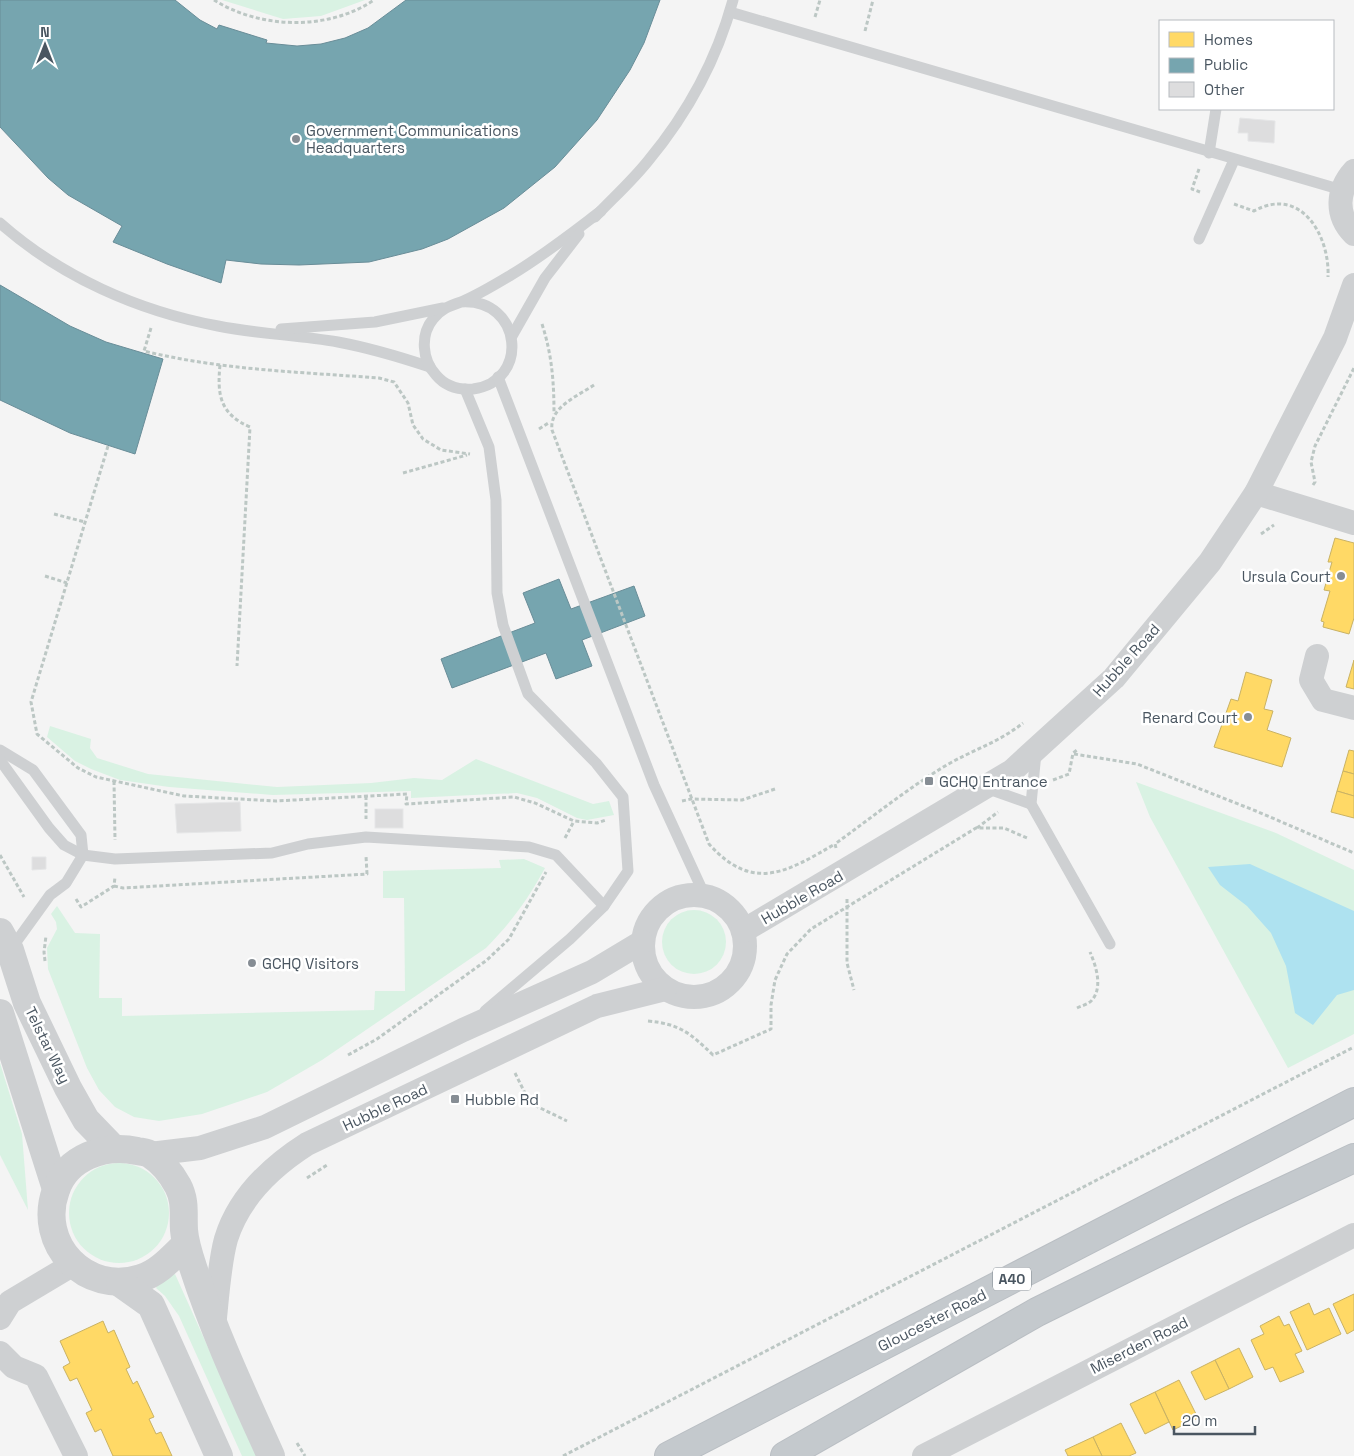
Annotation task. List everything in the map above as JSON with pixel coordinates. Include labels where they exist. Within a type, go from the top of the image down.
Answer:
[{"type":"highway","name":"Gloucester Road","points":[[669,1456],[1354,1102]]},
{"type":"highway","name":"A40","points":[[785,1456],[1037,1312],[1241,1211],[1354,1158]]},
{"type":"street","points":[[1348,180],[1340,203],[1342,216],[1354,234]]},
{"type":"street","name":"Hubble Road","points":[[743,931],[1012,771],[1114,678],[1210,562],[1256,493],[1335,338],[1354,284]]},
{"type":"street","points":[[1256,493],[1354,523]]},
{"type":"street","points":[[1317,656],[1310,680],[1323,700],[1354,708]]},
{"type":"street","points":[[688,895],[705,896],[718,900],[729,908],[743,931],[746,945],[744,958],[738,972],[730,983],[719,991],[699,997],[678,995],[665,989],[648,968],[642,942],[647,925],[662,906],[673,899],[688,895]]},
{"type":"street","name":"Telstar Way","points":[[5,941],[26,1003],[68,1088],[86,1120],[113,1148]]},
{"type":"street","points":[[186,1244],[162,1266],[142,1278],[120,1283],[102,1281],[86,1275],[72,1264],[59,1248],[52,1229],[50,1208],[56,1189],[65,1173],[79,1160],[96,1152],[113,1148],[150,1154],[200,1148],[265,1127],[463,1030],[592,972],[642,942]]},
{"type":"street","name":"Hubble Road","points":[[214,1328],[226,1240],[236,1215],[262,1180],[291,1154],[316,1140],[597,1006],[665,989]]},
{"type":"street","name":"Telstar Way","points":[[0,1013],[56,1189]]},
{"type":"street","points":[[150,1154],[167,1169],[179,1187],[185,1208],[186,1244],[214,1328],[271,1456]]},
{"type":"street","name":"Miserden Road","points":[[924,1456],[1354,1235]]},
{"type":"street","points":[[0,1318],[10,1302],[72,1264]]},
{"type":"street","points":[[120,1283],[151,1305],[219,1456]]},
{"type":"street","points":[[0,1353],[14,1366],[36,1376],[76,1456]]},
{"type":"lane","points":[[512,336],[545,278],[574,238],[642,168],[669,134],[704,76],[733,0]]},
{"type":"lane","points":[[730,12],[1234,160],[1348,180]]},
{"type":"lane","points":[[1209,152],[1216,110]]},
{"type":"lane","points":[[1199,239],[1234,160]]},
{"type":"lane","points":[[257,330],[374,322],[461,302],[531,263],[601,211]]},
{"type":"lane","points":[[2,228],[69,272],[116,295],[156,311],[216,326],[257,330],[347,344],[383,352],[430,367]]},
{"type":"lane","points":[[445,307],[431,321],[424,339],[424,349],[430,367],[441,380],[465,389],[483,387],[504,371],[512,354],[512,336],[506,322],[497,311],[476,302],[461,302]]},
{"type":"lane","points":[[498,377],[654,786],[665,805],[705,896]]},
{"type":"lane","points":[[463,1030],[570,940],[604,906],[628,871],[623,797],[596,763],[528,694],[503,625],[497,593],[496,500],[488,447],[465,389]]},
{"type":"lane","points":[[1036,748],[1032,804],[1110,944]]},
{"type":"lane","points":[[0,750],[33,770],[45,785],[81,835],[83,856],[66,883],[50,895],[38,913],[5,941]]},
{"type":"lane","points":[[0,760],[49,828],[64,845],[83,856],[115,859],[272,853],[308,844],[366,836],[529,847],[556,855],[604,906]]},
{"type":"lane","points":[[983,787],[1032,804]]},
{"type":"path","points":[[214,0],[246,15],[271,21],[297,22],[322,20],[347,13],[374,0]]},
{"type":"path","points":[[860,51],[874,0]]},
{"type":"path","points":[[1254,211],[1266,204],[1283,204],[1300,210],[1312,222],[1323,240],[1329,263],[1328,282]]},
{"type":"path","points":[[529,305],[542,324],[550,352],[554,380],[554,414]]},
{"type":"path","points":[[156,311],[144,351],[220,365],[379,378],[394,382],[408,403],[412,425],[423,439],[441,450],[470,454]]},
{"type":"path","points":[[220,365],[218,382],[220,399],[227,411],[238,422],[250,427],[237,666]]},
{"type":"path","points":[[521,436],[545,427],[561,406],[594,385]]},
{"type":"path","points":[[551,421],[691,799],[709,844],[723,859],[743,870],[764,874],[792,869],[835,844],[947,765],[1004,738],[1024,722]]},
{"type":"path","points":[[108,446],[31,702],[37,734],[78,768],[96,777],[184,796],[276,801],[407,794],[406,804],[514,797],[535,803],[574,821],[597,822],[625,816]]},
{"type":"path","points":[[403,473],[488,447]]},
{"type":"path","points":[[54,514],[85,522]]},
{"type":"path","points":[[45,576],[67,583]]},
{"type":"path","points":[[1073,754],[1137,764],[1256,811],[1354,853]]},
{"type":"path","points":[[665,805],[691,799],[742,800],[774,789]]},
{"type":"path","points":[[343,1058],[377,1039],[487,960],[509,939],[574,821]]},
{"type":"path","points":[[647,1021],[666,1022],[690,1032],[713,1055],[771,1029],[774,980],[786,954],[811,929],[976,828],[1004,828],[1028,839],[1033,845]]},
{"type":"path","points":[[835,844],[848,870],[847,963],[854,990]]},
{"type":"path","points":[[0,855],[25,898],[38,913],[48,929],[44,952],[46,971]]},
{"type":"path","points":[[114,886],[123,888],[367,874]]},
{"type":"path","points":[[1077,1008],[1092,1000],[1097,989],[1097,972],[1087,946]]},
{"type":"path","points":[[563,1456],[1354,1047]]},
{"type":"path","points":[[507,1077],[522,1069]]},
{"type":"path","points":[[514,1073],[530,1103],[567,1121]]},
{"type":"path","points":[[306,1178],[330,1163]]},
{"type":"path","points":[[294,1436],[305,1456]]},
{"type":"green space","points":[[222,0],[365,0],[321,16],[283,19]]},
{"type":"green space","points":[[50,726],[91,739],[90,748],[97,758],[148,774],[277,787],[371,783],[414,778],[442,780],[476,759],[593,804],[609,801],[614,815],[587,820],[577,818],[537,798],[517,793],[411,798],[411,791],[273,795],[169,787],[120,780],[75,761],[47,737]]},
{"type":"green space","points":[[1136,782],[1276,833],[1354,870],[1354,1034],[1288,1068],[1150,817]]},
{"type":"green space","points":[[524,859],[545,868],[518,910],[486,948],[322,1060],[267,1092],[202,1114],[159,1121],[134,1117],[115,1107],[99,1090],[87,1068],[48,969],[47,948],[57,929],[56,922],[51,914],[57,906],[75,933],[100,934],[99,998],[122,998],[122,1016],[374,1010],[375,991],[405,991],[404,898],[383,898],[383,871],[501,868],[499,860]]},
{"type":"green space","points":[[694,910],[712,916],[720,924],[726,942],[720,960],[712,968],[694,974],[676,968],[668,960],[662,942],[668,924],[676,916]]},
{"type":"green space","points":[[0,1063],[22,1134],[28,1210],[0,1155]]},
{"type":"green space","points":[[119,1163],[129,1164],[147,1171],[161,1185],[168,1203],[168,1223],[161,1241],[147,1255],[129,1262],[119,1263],[109,1262],[91,1255],[77,1241],[70,1223],[69,1213],[70,1203],[77,1185],[91,1171],[109,1164]]},
{"type":"green space","points":[[175,1274],[257,1456],[242,1456],[179,1316],[165,1296],[156,1288],[159,1283]]},
{"type":"water","points":[[1250,864],[1354,911],[1354,990],[1337,995],[1313,1025],[1295,1013],[1286,966],[1271,933],[1247,906],[1220,885],[1208,867]]},
{"type":"building: Homes","name":"Ursula Court","points":[[1335,538],[1354,543],[1354,618],[1349,634],[1323,627],[1324,622],[1321,621],[1330,591],[1324,590],[1332,562],[1328,562]]},
{"type":"building: Homes","points":[[1354,660],[1354,689],[1346,687]]},
{"type":"building: Homes","name":"Renard Court","points":[[1246,672],[1272,680],[1264,709],[1273,711],[1267,730],[1291,738],[1282,767],[1214,747],[1231,699],[1238,701]]},
{"type":"building: Homes","points":[[1349,750],[1354,751],[1354,774],[1343,771]]},
{"type":"building: Homes","points":[[1343,771],[1354,774],[1354,796],[1337,791]]},
{"type":"building: Homes","points":[[1337,791],[1354,796],[1354,818],[1331,812]]},
{"type":"building: Homes","points":[[1354,1294],[1354,1330],[1347,1334],[1333,1304]]},
{"type":"building: Homes","points":[[1309,1303],[1314,1315],[1329,1308],[1341,1334],[1307,1350],[1290,1312]]},
{"type":"building: Homes","points":[[1279,1316],[1284,1326],[1289,1324],[1302,1351],[1295,1354],[1304,1372],[1280,1382],[1273,1367],[1265,1370],[1251,1340],[1264,1334],[1260,1326]]},
{"type":"building: Homes","points":[[103,1321],[108,1333],[114,1330],[130,1367],[126,1369],[133,1384],[137,1381],[154,1417],[149,1419],[156,1434],[161,1432],[172,1456],[113,1456],[101,1429],[95,1432],[86,1413],[92,1410],[77,1378],[70,1381],[63,1367],[70,1363],[60,1341]]},
{"type":"building: Homes","points":[[1239,1348],[1253,1377],[1229,1389],[1215,1360]]},
{"type":"building: Homes","points":[[1215,1360],[1229,1389],[1205,1400],[1191,1372]]},
{"type":"building: Homes","points":[[1179,1380],[1198,1418],[1173,1430],[1155,1392]]},
{"type":"building: Homes","points":[[1155,1392],[1169,1422],[1145,1434],[1130,1404]]},
{"type":"building: Homes","points":[[1121,1423],[1136,1453],[1129,1456],[1102,1456],[1093,1437]]},
{"type":"building: Homes","points":[[1093,1437],[1102,1456],[1068,1456],[1065,1450]]},
{"type":"building: Public","name":"Government Communications Headquarters","points":[[0,0],[175,0],[200,20],[217,29],[219,25],[267,40],[266,43],[297,46],[321,44],[345,38],[368,28],[406,0],[660,0],[644,43],[630,70],[597,120],[555,167],[504,208],[448,239],[422,249],[369,262],[299,265],[261,264],[226,260],[221,283],[113,242],[122,226],[68,195],[48,178],[0,127]]},
{"type":"building: Public","points":[[0,285],[70,326],[106,342],[163,359],[135,454],[70,433],[0,400]]},
{"type":"building: Public","points":[[559,579],[571,609],[634,586],[645,616],[582,640],[592,666],[556,679],[546,653],[452,688],[441,659],[535,623],[523,593]]},
{"type":"building: Other","points":[[1240,118],[1275,121],[1274,143],[1248,141],[1248,133],[1238,133]]},
{"type":"building: Other","points":[[240,802],[241,831],[177,833],[175,804]]},
{"type":"building: Other","points":[[375,809],[403,809],[403,828],[375,828]]},
{"type":"building: Other","points":[[32,857],[46,857],[46,869],[32,870]]},
{"type":"place","name":"Government Communications Headquarters","points":[[296,139]]},
{"type":"place","name":"Ursula Court","points":[[1341,576]]},
{"type":"place","name":"Renard Court","points":[[1248,717]]},
{"type":"place","name":"GCHQ Entrance","points":[[929,781]]},
{"type":"place","name":"GCHQ Visitors","points":[[252,963]]},
{"type":"place","name":"Hubble Rd","points":[[455,1099]]}]
